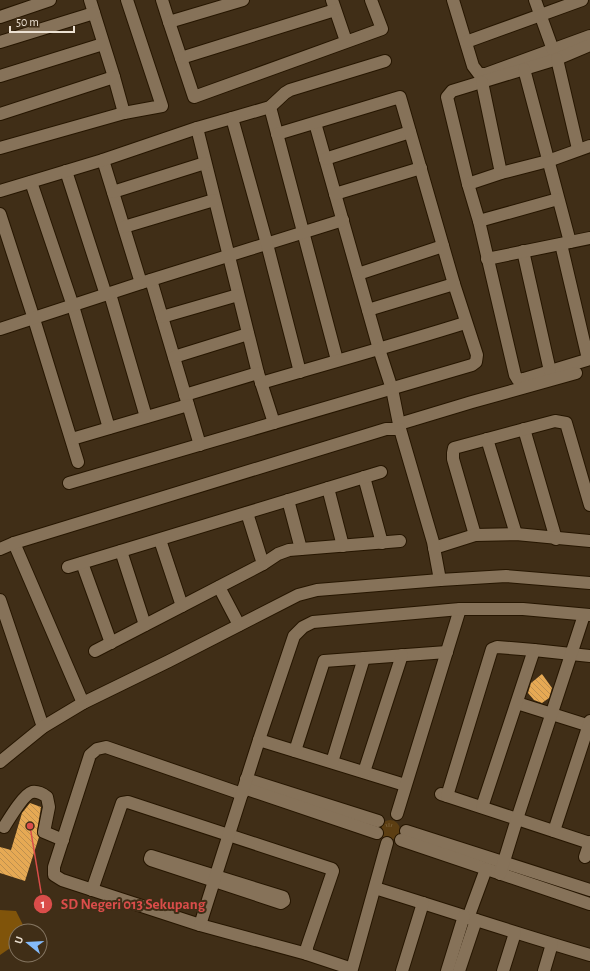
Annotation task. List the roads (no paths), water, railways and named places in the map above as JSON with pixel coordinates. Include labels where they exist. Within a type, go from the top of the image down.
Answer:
[{"type":"street","points":[[0,17],[50,0]]},
{"type":"street","points":[[0,148],[124,113],[162,106],[127,0]]},
{"type":"street","points":[[162,0],[194,97],[382,29],[371,0]]},
{"type":"street","points":[[169,22],[243,0]]},
{"type":"street","points":[[535,0],[555,54],[578,150]]},
{"type":"street","points":[[466,42],[582,0]]},
{"type":"street","points":[[456,1],[472,66],[479,74],[486,74],[590,45]]},
{"type":"street","points":[[0,42],[94,4],[124,113]]},
{"type":"street","points":[[181,58],[333,5],[346,41]]},
{"type":"street","points":[[524,70],[558,199],[589,359],[550,372],[518,380],[515,375],[479,221],[468,184],[447,98],[452,91],[524,70],[590,36]]},
{"type":"street","points":[[0,76],[104,44]]},
{"type":"street","points":[[0,191],[103,160],[197,128],[270,107],[284,93],[290,90],[385,61]]},
{"type":"street","points":[[0,114],[114,77]]},
{"type":"street","points":[[482,82],[502,173]]},
{"type":"street","points":[[69,483],[392,389],[472,365],[476,362],[477,356],[465,323],[400,97],[277,134]]},
{"type":"street","points":[[270,107],[337,360]]},
{"type":"street","points":[[232,118],[267,244],[300,372]]},
{"type":"street","points":[[314,123],[379,349],[392,389],[400,427],[434,548],[440,580]]},
{"type":"street","points":[[197,128],[259,378],[274,423]]},
{"type":"street","points":[[325,159],[410,132]]},
{"type":"street","points":[[468,184],[590,146]]},
{"type":"street","points":[[103,160],[124,227],[162,318],[200,445]]},
{"type":"street","points":[[113,192],[205,163]]},
{"type":"street","points":[[335,194],[421,168]]},
{"type":"street","points":[[66,171],[108,294],[146,417]]},
{"type":"street","points":[[31,182],[73,306],[109,428]]},
{"type":"street","points":[[479,221],[558,199]]},
{"type":"street","points":[[124,227],[214,200]]},
{"type":"street","points":[[0,214],[78,462]]},
{"type":"street","points":[[0,329],[343,220]]},
{"type":"street","points":[[487,260],[523,251],[590,238]]},
{"type":"street","points":[[358,274],[443,246]]},
{"type":"street","points":[[523,251],[550,372]]},
{"type":"street","points":[[368,310],[454,284]]},
{"type":"street","points":[[162,318],[238,295]]},
{"type":"street","points":[[72,439],[146,417],[186,400],[259,378],[300,372],[465,323]]},
{"type":"street","points":[[174,358],[248,334]]},
{"type":"street","points":[[0,549],[14,543],[386,429],[400,427],[472,402],[576,372]]},
{"type":"street","points":[[475,535],[453,459],[454,448],[524,429],[555,421],[566,423],[590,505]]},
{"type":"street","points":[[524,429],[556,539]]},
{"type":"street","points":[[487,439],[516,534]]},
{"type":"street","points":[[68,567],[381,472]]},
{"type":"street","points":[[364,477],[382,543]]},
{"type":"street","points":[[328,488],[343,546]]},
{"type":"street","points":[[288,500],[301,549]]},
{"type":"street","points":[[247,513],[263,564]]},
{"type":"street","points":[[434,548],[475,535],[516,534],[556,539],[590,541]]},
{"type":"street","points":[[160,540],[182,606]]},
{"type":"street","points":[[95,651],[263,564],[278,554],[289,550],[400,541]]},
{"type":"street","points":[[14,543],[83,703]]},
{"type":"street","points":[[121,551],[145,625]]},
{"type":"street","points":[[82,563],[111,643]]},
{"type":"street","points":[[0,762],[43,726],[83,703],[298,595],[317,590],[506,576],[590,583]]},
{"type":"street","points":[[219,587],[239,625]]},
{"type":"street","points":[[0,600],[43,726]]},
{"type":"street","points":[[396,814],[460,609]]},
{"type":"street","points":[[200,925],[294,636],[303,627],[313,622],[460,609],[523,609],[587,615],[551,714],[502,868]]},
{"type":"street","points":[[586,857],[590,842],[444,795],[492,649],[497,647],[590,656]]},
{"type":"street","points":[[482,807],[534,650]]},
{"type":"street","points":[[295,751],[324,661],[447,652]]},
{"type":"street","points":[[364,772],[402,655]]},
{"type":"street","points":[[332,762],[364,658]]},
{"type":"street","points":[[517,703],[590,724],[554,831]]},
{"type":"street","points":[[259,740],[405,785]]},
{"type":"street","points":[[377,827],[106,747],[97,749],[90,755],[54,867],[54,875],[62,880],[200,925],[307,954],[356,970],[387,843]]},
{"type":"street","points":[[4,827],[28,794],[34,791],[47,797],[49,807],[44,832],[63,840]]},
{"type":"street","points":[[92,890],[122,803],[124,802],[332,869],[333,871],[307,947],[307,954]]},
{"type":"street","points":[[387,814],[396,814],[405,820],[404,835],[392,843],[383,841],[377,827],[382,816],[387,814]]},
{"type":"street","points":[[404,835],[502,868],[590,904]]},
{"type":"street","points":[[404,835],[486,869],[502,868],[590,890]]},
{"type":"street","points":[[446,971],[470,918],[486,869]]},
{"type":"street","points":[[375,888],[515,933],[590,955]]},
{"type":"street","points":[[402,971],[423,903]]},
{"type":"street","points":[[459,971],[470,918]]},
{"type":"street","points":[[503,971],[515,933]]},
{"type":"street","points":[[544,971],[552,944]]},
{"type":"place","name":"SD Negeri 013 Sekupang","points":[[30,826]]}]
